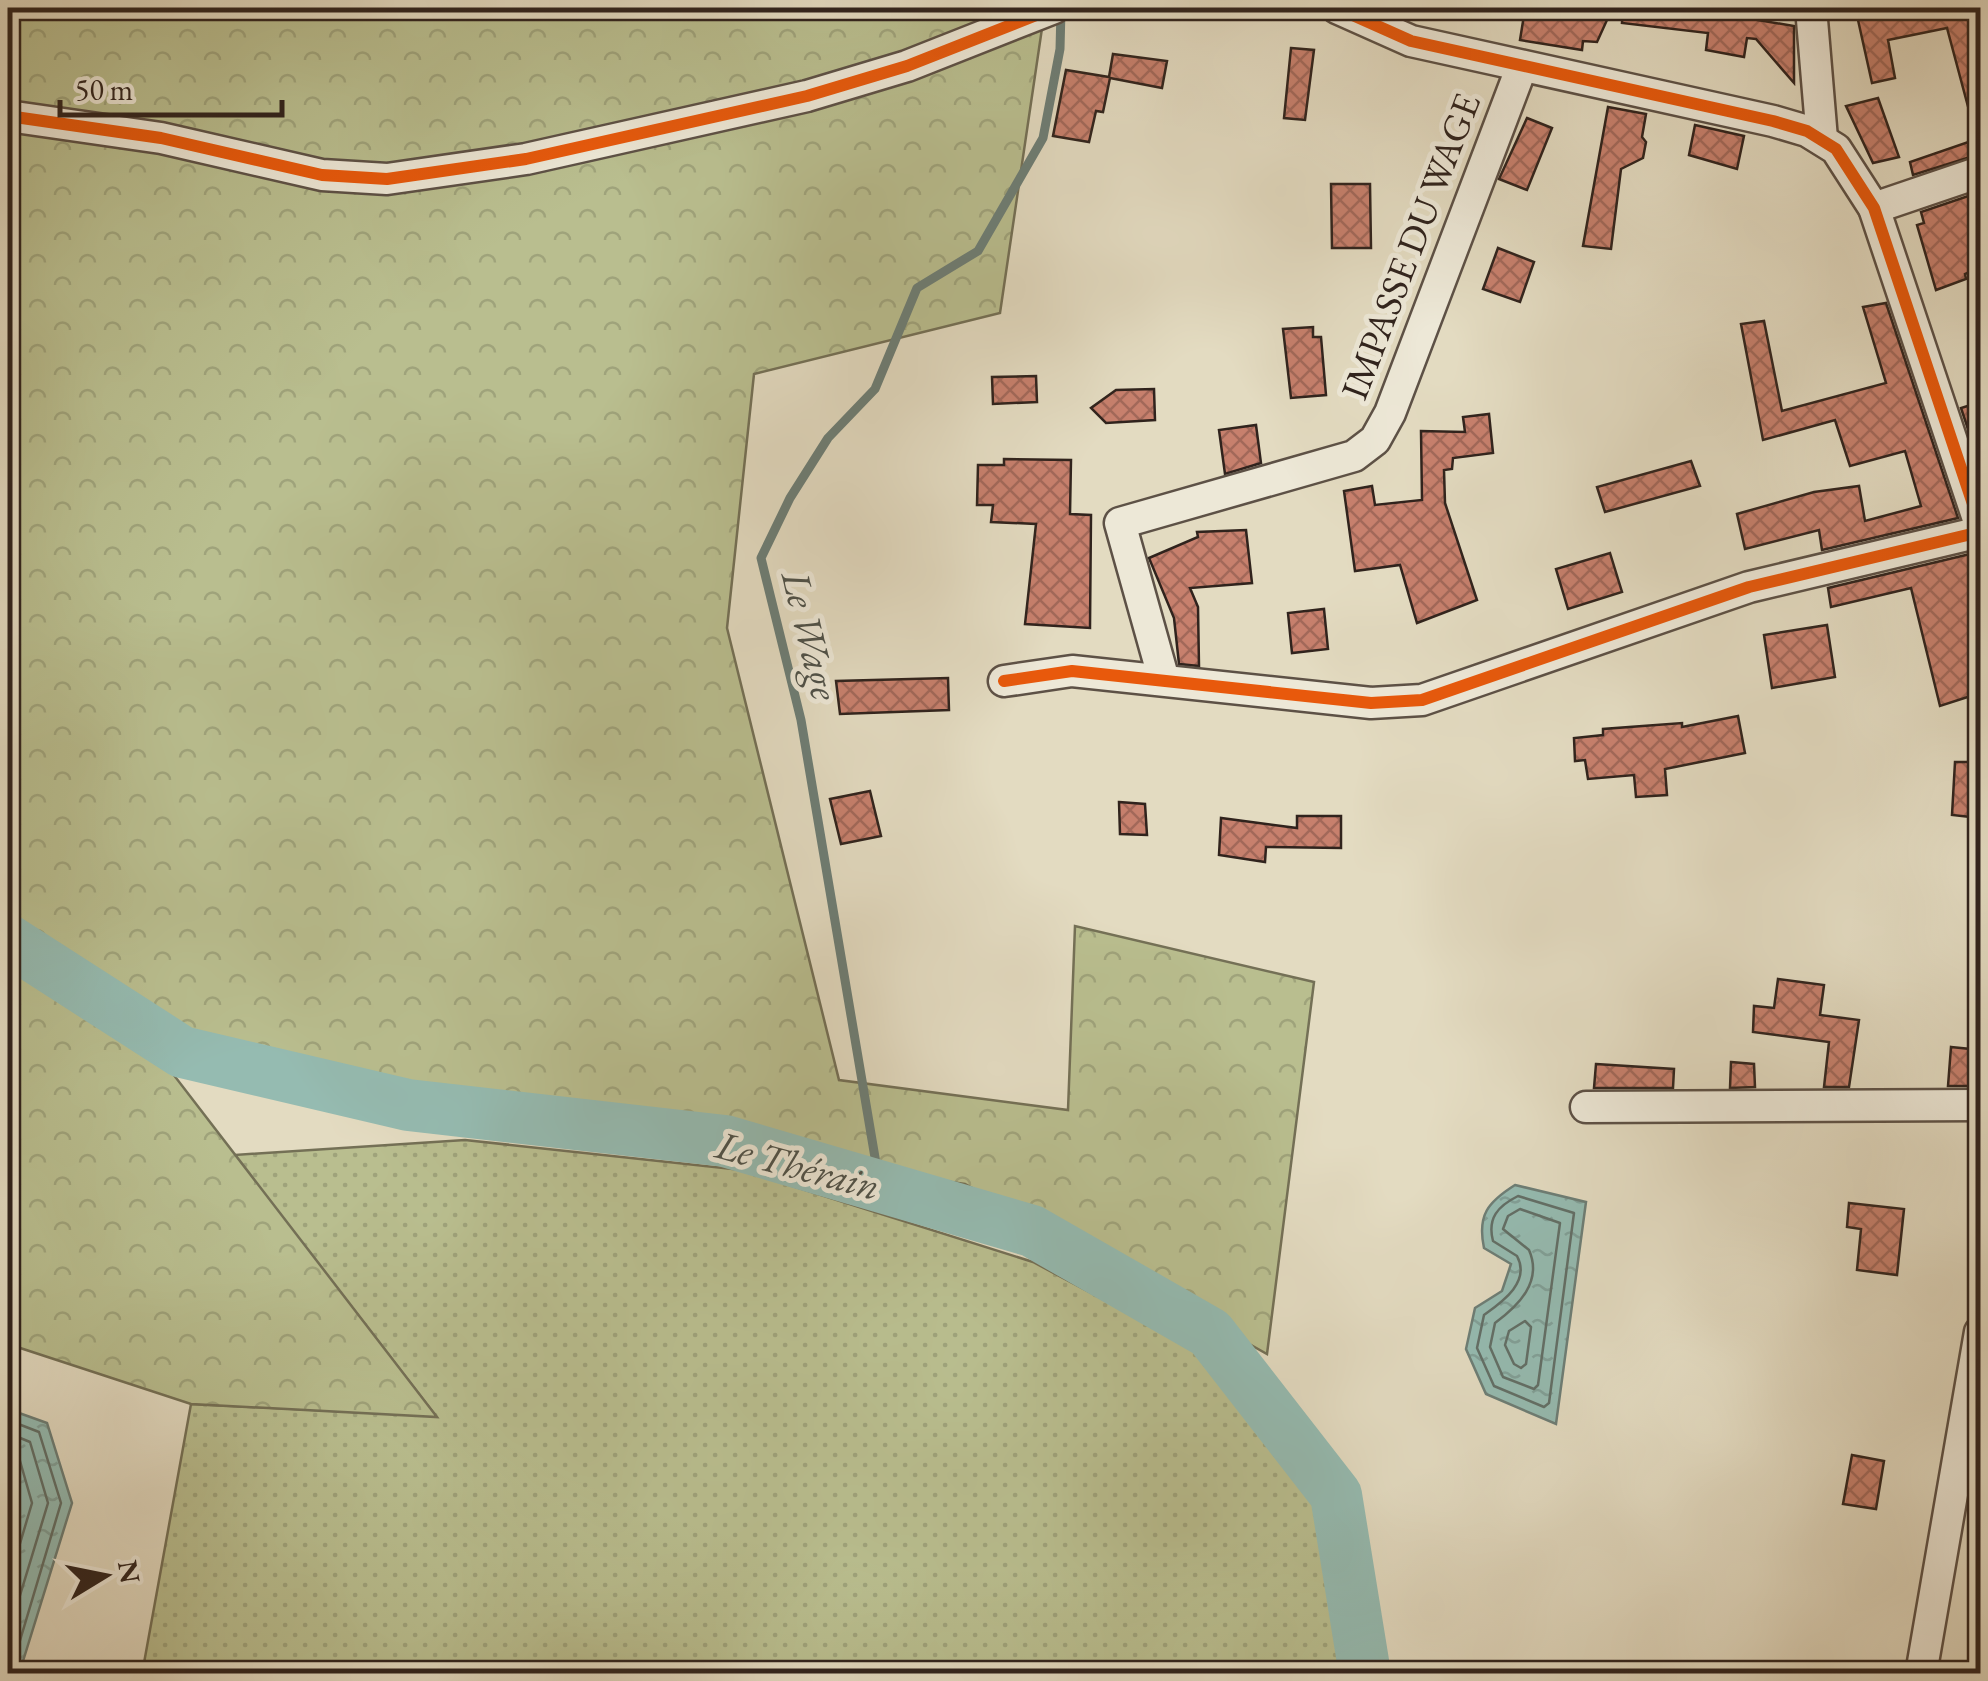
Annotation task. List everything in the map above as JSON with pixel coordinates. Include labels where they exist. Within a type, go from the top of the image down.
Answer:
[{"type":"street","points":[[1004,681],[1072,671],[1371,702],[1422,700],[1749,587],[1980,529],[1874,208],[1848,165],[1822,139],[1773,121],[1411,41],[1337,8]]},
{"type":"street","points":[[1811,8],[1822,139]]},
{"type":"street","points":[[8,116],[161,138],[322,174],[387,180],[515,162],[847,86],[1046,11]]},
{"type":"street","name":"IMPASSE DU WAGE","points":[[1164,680],[1120,523],[1354,456],[1375,440],[1390,413],[1522,66]]},
{"type":"street","points":[[1874,208],[1980,172]]},
{"type":"street","points":[[1586,1107],[1980,1105]]},
{"type":"street","points":[[1921,1674],[1980,1332]]},
{"type":"green space","points":[[8,8],[1045,8],[1000,313],[754,374],[727,628],[839,1080],[1068,1110],[1075,926],[1314,982],[1267,1354],[965,1184],[173,1074],[437,1417],[191,1404],[8,1344]]},
{"type":"green space","points":[[465,1140],[742,1170],[1033,1262],[1215,1359],[1321,1503],[1348,1673],[142,1674],[191,1404],[436,1416],[234,1155]]},
{"type":"water","points":[[1515,1185],[1586,1202],[1556,1424],[1486,1394],[1466,1349],[1475,1308],[1502,1291],[1511,1264],[1484,1248],[1484,1218],[1491,1204]]},
{"type":"water","points":[[8,1409],[47,1423],[72,1503],[19,1674],[8,1673]]},
{"type":"building","points":[[1623,8],[1686,8],[1794,26],[1794,83],[1756,39],[1747,38],[1744,57],[1706,50],[1708,33],[1622,23]]},
{"type":"building","points":[[1980,8],[1980,113],[1970,114],[1947,28],[1888,40],[1895,78],[1872,83],[1856,11]]},
{"type":"building","points":[[1525,9],[1607,20],[1597,42],[1583,41],[1582,50],[1520,40]]},
{"type":"building","points":[[1291,48],[1314,50],[1305,120],[1284,118]]},
{"type":"building","points":[[1113,54],[1167,61],[1162,88],[1110,78],[1103,112],[1096,111],[1089,142],[1053,136],[1066,70],[1109,77]]},
{"type":"building","points":[[1878,98],[1899,157],[1873,163],[1846,106]]},
{"type":"building","points":[[1608,107],[1646,114],[1643,158],[1621,169],[1611,249],[1583,246]]},
{"type":"building","points":[[1527,118],[1552,128],[1527,190],[1499,179]]},
{"type":"building","points":[[1695,125],[1744,136],[1737,169],[1689,155]]},
{"type":"building","points":[[1980,138],[1980,154],[1913,175],[1910,162]]},
{"type":"building","points":[[1331,184],[1370,184],[1371,248],[1332,248]]},
{"type":"building","points":[[1980,192],[1980,268],[1965,274],[1966,279],[1936,290],[1917,225],[1924,223],[1921,212]]},
{"type":"building","points":[[1498,248],[1534,262],[1520,302],[1483,289]]},
{"type":"building","points":[[1886,303],[1958,518],[1822,550],[1819,530],[1745,549],[1737,514],[1814,492],[1859,486],[1865,521],[1921,506],[1905,451],[1850,466],[1835,420],[1763,440],[1741,324],[1764,321],[1782,411],[1886,383],[1863,307]]},
{"type":"building","points":[[1313,327],[1313,337],[1321,337],[1326,395],[1291,398],[1283,329]]},
{"type":"building","points":[[1036,376],[1037,402],[993,404],[992,377]]},
{"type":"building","points":[[1154,389],[1155,420],[1106,423],[1091,408],[1116,390]]},
{"type":"building","points":[[1980,402],[1980,438],[1972,441],[1961,408]]},
{"type":"building","points":[[1489,414],[1493,453],[1453,458],[1452,469],[1444,470],[1445,503],[1477,600],[1417,623],[1400,565],[1355,571],[1344,491],[1372,486],[1375,505],[1422,500],[1421,431],[1465,432],[1463,417]]},
{"type":"building","points":[[1256,425],[1261,463],[1225,474],[1219,430]]},
{"type":"building","points":[[1004,459],[1071,460],[1070,514],[1091,515],[1090,628],[1025,624],[1036,524],[991,522],[993,505],[977,505],[978,465],[1004,465]]},
{"type":"building","points":[[1691,461],[1700,486],[1605,512],[1597,487]]},
{"type":"building","points":[[1246,530],[1252,583],[1190,588],[1198,607],[1199,666],[1179,664],[1174,618],[1149,558],[1198,537],[1197,532]]},
{"type":"building","points":[[1610,553],[1622,592],[1568,609],[1556,569]]},
{"type":"building","points":[[1970,554],[1980,579],[1980,693],[1940,706],[1911,588],[1831,607],[1828,588]]},
{"type":"building","points":[[1324,609],[1328,649],[1292,653],[1288,613]]},
{"type":"building","points":[[1827,625],[1835,677],[1772,688],[1764,635]]},
{"type":"building","points":[[948,678],[949,710],[840,714],[836,681]]},
{"type":"building","points":[[1738,716],[1745,753],[1665,769],[1667,795],[1636,797],[1634,775],[1588,779],[1585,760],[1575,761],[1574,738],[1603,735],[1603,729],[1682,723],[1682,727]]},
{"type":"building","points":[[1955,762],[1980,762],[1980,818],[1952,815]]},
{"type":"building","points":[[870,791],[881,836],[841,844],[830,799]]},
{"type":"building","points":[[1119,802],[1145,804],[1147,835],[1120,834]]},
{"type":"building","points":[[1297,816],[1341,816],[1341,848],[1266,847],[1265,862],[1219,855],[1221,818],[1297,828]]},
{"type":"building","points":[[1778,979],[1824,985],[1820,1015],[1859,1020],[1849,1087],[1824,1087],[1829,1042],[1753,1032],[1754,1006],[1774,1008]]},
{"type":"building","points":[[1951,1047],[1980,1050],[1980,1086],[1948,1086]]},
{"type":"building","points":[[1731,1062],[1754,1064],[1755,1087],[1730,1088]]},
{"type":"building","points":[[1596,1064],[1674,1069],[1673,1088],[1594,1088]]},
{"type":"building","points":[[1849,1203],[1904,1209],[1897,1275],[1857,1270],[1861,1229],[1847,1227]]},
{"type":"building","points":[[1852,1455],[1884,1461],[1876,1509],[1843,1504]]},
{"type":"waterway","name":"Le Wage","points":[[880,1187],[801,720],[761,558],[790,498],[828,438],[875,389],[917,288],[978,251],[1043,138],[1060,49],[1061,10]]},
{"type":"waterway","name":"Le Thérain","points":[[8,940],[182,1052],[408,1105],[725,1141],[1032,1231],[1210,1333],[1336,1495],[1365,1674]]},
{"type":"cycle path","points":[[8,116],[161,138],[322,175],[387,179],[526,159],[807,96],[907,66],[1054,8]]},
{"type":"cycle path","points":[[1337,8],[1411,41],[1773,121],[1807,131],[1836,149],[1874,208],[1980,525]]},
{"type":"cycle path","points":[[1004,681],[1072,671],[1371,703],[1422,700],[1749,587],[1980,532]]}]
